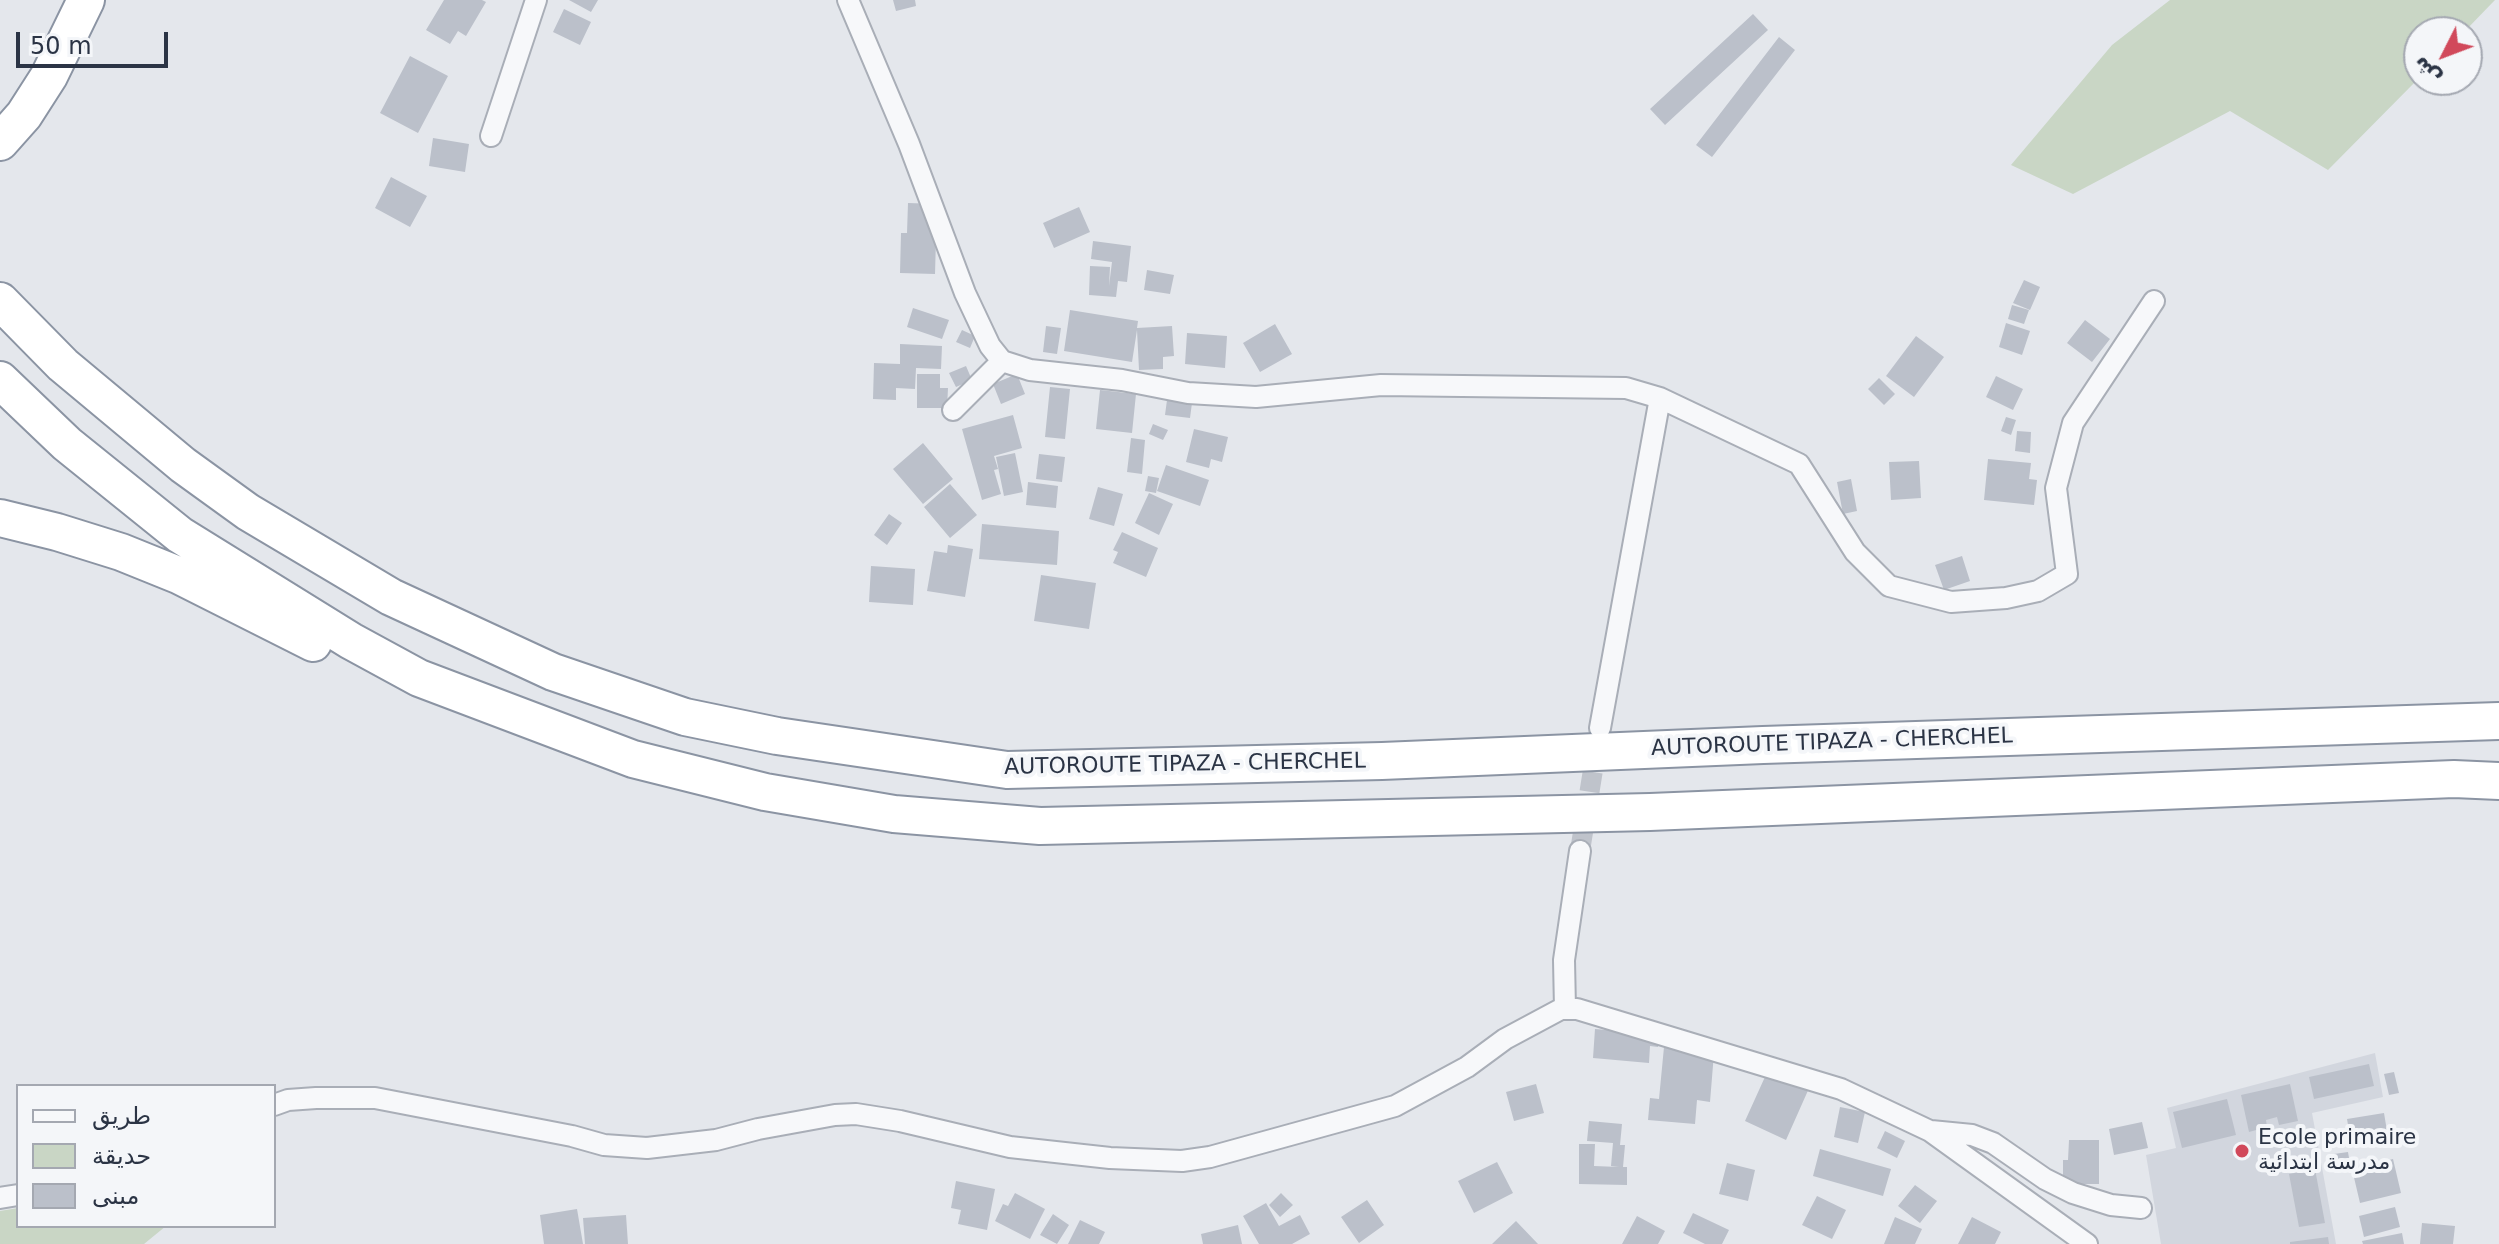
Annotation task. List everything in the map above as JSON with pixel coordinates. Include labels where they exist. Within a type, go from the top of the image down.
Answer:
[{"type":"highway","points":[[0,109],[35,60],[62,0]]},
{"type":"highway","points":[[0,142],[24,115],[49,76],[86,0]]},
{"type":"highway","name":"AUTOROUTE TIPAZA - CHERCHEL","points":[[0,301],[63,365],[183,465],[248,512],[391,597],[553,672],[685,717],[777,736],[1007,770],[1382,761],[1778,744],[2499,721]]},
{"type":"highway","points":[[0,380],[67,444],[180,535],[351,641],[419,678]]},
{"type":"highway","points":[[0,518],[121,552],[178,575],[312,643],[419,678],[633,759],[765,792],[894,814],[1040,826],[1650,812],[2454,779],[2499,781]]},
{"type":"street","points":[[491,136],[536,0]]},
{"type":"street","points":[[848,0],[909,144],[965,293],[990,346],[1002,361],[1030,370],[1122,380],[1188,393],[1256,397],[1381,385],[1626,388],[1660,398],[1799,464],[1855,552],[1889,586],[1951,602],[2006,598],[2038,591],[2067,574],[2056,488],[2073,423],[2154,301]]},
{"type":"street","points":[[953,410],[1002,361]]},
{"type":"street","points":[[1600,728],[1660,398]]},
{"type":"street","points":[[1565,1009],[1564,960],[1580,851]]},
{"type":"street","points":[[276,1104],[316,1098],[375,1098],[604,1145],[647,1148],[716,1140],[758,1129],[856,1114],[1010,1147],[1110,1158],[1182,1161],[1210,1157],[1395,1106],[1467,1067],[1505,1039],[1565,1009],[1577,1009],[1841,1089],[1930,1131],[2087,1244]]},
{"type":"street","points":[[1930,1131],[1972,1135],[1993,1143],[2045,1179],[2073,1193],[2111,1205],[2141,1208]]},
{"type":"shaded area","name":"Ecole primaire مدرسة ابتدائية","points":[[2375,1053],[2383,1097],[2312,1113],[2336,1244],[2161,1244],[2146,1155],[2176,1148],[2167,1108]]},
{"type":"green space","points":[[2170,0],[2495,0],[2480,16],[2403,16],[2403,94],[2328,170],[2230,111],[2073,194],[2011,165],[2112,45]]},
{"type":"green space","points":[[16,1208],[16,1228],[164,1228],[144,1244],[0,1244],[0,1211]]},
{"type":"building","points":[[444,0],[486,2],[466,36],[458,31],[450,44],[426,30]]},
{"type":"building","points":[[569,0],[598,0],[591,12]]},
{"type":"building","points":[[893,0],[915,0],[916,6],[896,11]]},
{"type":"building","points":[[564,9],[591,22],[580,45],[553,32]]},
{"type":"building","points":[[1753,14],[1768,30],[1665,125],[1650,109]]},
{"type":"building","points":[[1779,37],[1795,50],[1712,157],[1696,145]]},
{"type":"building","points":[[410,56],[448,76],[418,133],[380,113]]},
{"type":"building","points":[[433,138],[469,144],[465,172],[429,166]]},
{"type":"building","points":[[391,177],[427,196],[410,227],[375,208]]},
{"type":"building","points":[[908,203],[937,204],[935,274],[900,273],[901,233],[907,233]]},
{"type":"building","points":[[1079,207],[1090,232],[1054,248],[1043,223]]},
{"type":"building","points":[[1093,241],[1131,246],[1127,282],[1118,281],[1116,297],[1089,295],[1090,266],[1110,267],[1109,286],[1112,262],[1091,259]]},
{"type":"building","points":[[1147,270],[1174,275],[1170,294],[1144,290]]},
{"type":"building","points":[[2024,280],[2040,287],[2030,310],[2013,303]]},
{"type":"building","points":[[2012,305],[2029,310],[2024,324],[2008,319]]},
{"type":"building","points":[[913,308],[949,320],[942,339],[907,327]]},
{"type":"building","points":[[1070,310],[1138,321],[1137,328],[1172,326],[1174,356],[1163,357],[1163,369],[1139,370],[1137,330],[1132,362],[1064,351]]},
{"type":"building","points":[[2085,320],[2110,339],[2092,362],[2067,343]]},
{"type":"building","points":[[2006,323],[2030,331],[2022,355],[1999,347]]},
{"type":"building","points":[[1275,324],[1292,354],[1260,372],[1243,343]]},
{"type":"building","points":[[1046,326],[1061,328],[1057,354],[1043,352]]},
{"type":"building","points":[[962,330],[975,336],[970,348],[956,342]]},
{"type":"building","points":[[1187,333],[1227,336],[1225,368],[1185,364]]},
{"type":"building","points":[[1916,336],[1944,357],[1914,397],[1886,376]]},
{"type":"building","points":[[900,344],[942,346],[941,369],[916,368],[915,389],[896,388],[896,400],[873,399],[874,363],[900,364]]},
{"type":"building","points":[[966,366],[972,380],[956,387],[949,373]]},
{"type":"building","points":[[917,374],[940,374],[940,388],[948,388],[947,408],[917,408]]},
{"type":"building","points":[[1017,374],[1025,394],[1001,404],[993,384]]},
{"type":"building","points":[[1996,376],[2023,389],[2013,410],[1986,397]]},
{"type":"building","points":[[1879,378],[1895,394],[1884,405],[1868,389]]},
{"type":"building","points":[[1050,387],[1070,389],[1065,439],[1045,437]]},
{"type":"building","points":[[1100,390],[1136,394],[1132,433],[1096,429]]},
{"type":"building","points":[[1167,400],[1192,403],[1190,418],[1165,415]]},
{"type":"building","points":[[1013,415],[1022,448],[994,456],[998,469],[994,470],[1001,494],[982,500],[962,429]]},
{"type":"building","points":[[2006,417],[2016,420],[2011,435],[2001,431]]},
{"type":"building","points":[[1153,424],[1168,430],[1163,440],[1149,434]]},
{"type":"building","points":[[1194,429],[1228,437],[1222,462],[1211,459],[1209,468],[1186,462]]},
{"type":"building","points":[[2017,431],[2031,432],[2030,453],[2015,451]]},
{"type":"building","points":[[1131,438],[1145,440],[1142,474],[1127,472]]},
{"type":"building","points":[[923,443],[953,479],[923,504],[893,469]]},
{"type":"building","points":[[1015,453],[1023,492],[1004,496],[996,457]]},
{"type":"building","points":[[1039,454],[1065,457],[1062,482],[1036,479]]},
{"type":"building","points":[[1988,459],[2031,463],[2029,479],[2037,480],[2034,505],[1984,500]]},
{"type":"building","points":[[1919,461],[1921,498],[1891,500],[1889,462]]},
{"type":"building","points":[[1166,465],[1209,480],[1200,506],[1157,491]]},
{"type":"building","points":[[1148,476],[1159,478],[1156,493],[1145,491]]},
{"type":"building","points":[[1851,479],[1857,511],[1843,514],[1837,482]]},
{"type":"building","points":[[1028,482],[1058,486],[1056,508],[1026,505]]},
{"type":"building","points":[[950,484],[977,515],[950,538],[924,507]]},
{"type":"building","points":[[1098,487],[1123,494],[1114,526],[1089,519]]},
{"type":"building","points":[[1149,493],[1173,504],[1159,535],[1135,523]]},
{"type":"building","points":[[889,514],[902,523],[887,545],[874,535]]},
{"type":"building","points":[[982,524],[1059,531],[1057,565],[979,559]]},
{"type":"building","points":[[1122,532],[1158,548],[1146,577],[1113,563],[1118,552],[1113,550]]},
{"type":"building","points":[[948,545],[973,549],[965,597],[927,591],[934,551],[947,553]]},
{"type":"building","points":[[1962,556],[1970,581],[1944,590],[1935,565]]},
{"type":"building","points":[[871,566],[915,569],[913,605],[869,602]]},
{"type":"building","points":[[1041,575],[1096,583],[1089,629],[1034,621]]},
{"type":"building","points":[[1595,1029],[1659,1034],[1658,1047],[1650,1046],[1649,1063],[1593,1058]]},
{"type":"building","points":[[1664,1047],[1714,1053],[1710,1102],[1697,1100],[1695,1124],[1648,1120],[1650,1098],[1659,1099]]},
{"type":"building","points":[[2369,1064],[2374,1086],[2314,1099],[2309,1077]]},
{"type":"building","points":[[1769,1068],[1810,1086],[1786,1140],[1745,1121]]},
{"type":"building","points":[[2394,1072],[2399,1093],[2389,1095],[2384,1074]]},
{"type":"building","points":[[1536,1084],[1544,1113],[1514,1121],[1506,1092]]},
{"type":"building","points":[[2290,1084],[2298,1121],[2279,1125],[2277,1117],[2266,1120],[2267,1127],[2249,1132],[2241,1095]]},
{"type":"building","points":[[2227,1099],[2236,1135],[2182,1148],[2173,1112]]},
{"type":"building","points":[[1840,1107],[1865,1112],[1858,1143],[1834,1137]]},
{"type":"building","points":[[2384,1113],[2389,1143],[2352,1148],[2347,1119]]},
{"type":"building","points":[[1589,1121],[1622,1124],[1620,1145],[1625,1145],[1623,1167],[1627,1167],[1627,1185],[1579,1184],[1579,1144],[1595,1144],[1594,1166],[1619,1167],[1611,1166],[1613,1143],[1587,1141]]},
{"type":"building","points":[[2142,1122],[2148,1148],[2114,1155],[2109,1129]]},
{"type":"building","points":[[1885,1131],[1905,1141],[1897,1158],[1877,1148]]},
{"type":"building","points":[[2069,1140],[2099,1140],[2099,1184],[2063,1184],[2063,1160],[2068,1160]]},
{"type":"building","points":[[1820,1149],[1891,1169],[1883,1196],[1813,1176]]},
{"type":"building","points":[[2348,1152],[2351,1170],[2337,1173],[2334,1154]]},
{"type":"building","points":[[2393,1159],[2401,1193],[2360,1203],[2352,1169]]},
{"type":"building","points":[[1497,1162],[1513,1193],[1474,1213],[1458,1181]]},
{"type":"building","points":[[1727,1163],[1755,1170],[1748,1201],[1719,1194]]},
{"type":"building","points":[[2315,1169],[2325,1223],[2299,1227],[2289,1174]]},
{"type":"building","points":[[956,1181],[995,1189],[987,1230],[958,1224],[961,1210],[951,1208]]},
{"type":"building","points":[[1915,1185],[1937,1201],[1920,1223],[1898,1206]]},
{"type":"building","points":[[1015,1193],[1045,1209],[1030,1239],[995,1221],[1003,1204],[1008,1206]]},
{"type":"building","points":[[1281,1193],[1293,1205],[1280,1217],[1269,1205]]},
{"type":"building","points":[[1817,1196],[1846,1210],[1832,1239],[1802,1225]]},
{"type":"building","points":[[1367,1200],[1384,1225],[1359,1243],[1341,1217]]},
{"type":"building","points":[[1266,1203],[1279,1226],[1300,1215],[1310,1234],[1292,1244],[1259,1244],[1243,1216]]},
{"type":"building","points":[[2395,1207],[2400,1227],[2364,1237],[2359,1216]]},
{"type":"building","points":[[577,1209],[583,1244],[544,1244],[540,1215]]},
{"type":"building","points":[[1693,1213],[1729,1230],[1722,1244],[1705,1244],[1683,1233]]},
{"type":"building","points":[[1053,1214],[1069,1225],[1057,1244],[1040,1235]]},
{"type":"building","points":[[626,1215],[628,1244],[585,1244],[583,1218]]},
{"type":"building","points":[[1637,1216],[1665,1231],[1658,1244],[1622,1244]]},
{"type":"building","points":[[1895,1217],[1922,1229],[1915,1244],[1884,1244]]},
{"type":"building","points":[[1972,1217],[2001,1232],[1995,1244],[1958,1244]]},
{"type":"building","points":[[1080,1220],[1105,1232],[1099,1244],[1068,1244]]},
{"type":"building","points":[[1516,1221],[1538,1244],[1492,1244]]},
{"type":"building","points":[[2422,1223],[2455,1226],[2453,1244],[2420,1244]]},
{"type":"building","points":[[1238,1225],[1242,1244],[1203,1244],[1201,1234]]},
{"type":"building","points":[[2402,1233],[2404,1244],[2363,1244],[2362,1241]]},
{"type":"building","points":[[2328,1237],[2329,1244],[2290,1244],[2290,1242]]},
{"type":"tunnel","points":[[1580,851],[1597,745]]},
{"type":"place","name":"Ecole primaire مدرسة ابتدائية","points":[[2242,1151]]}]
